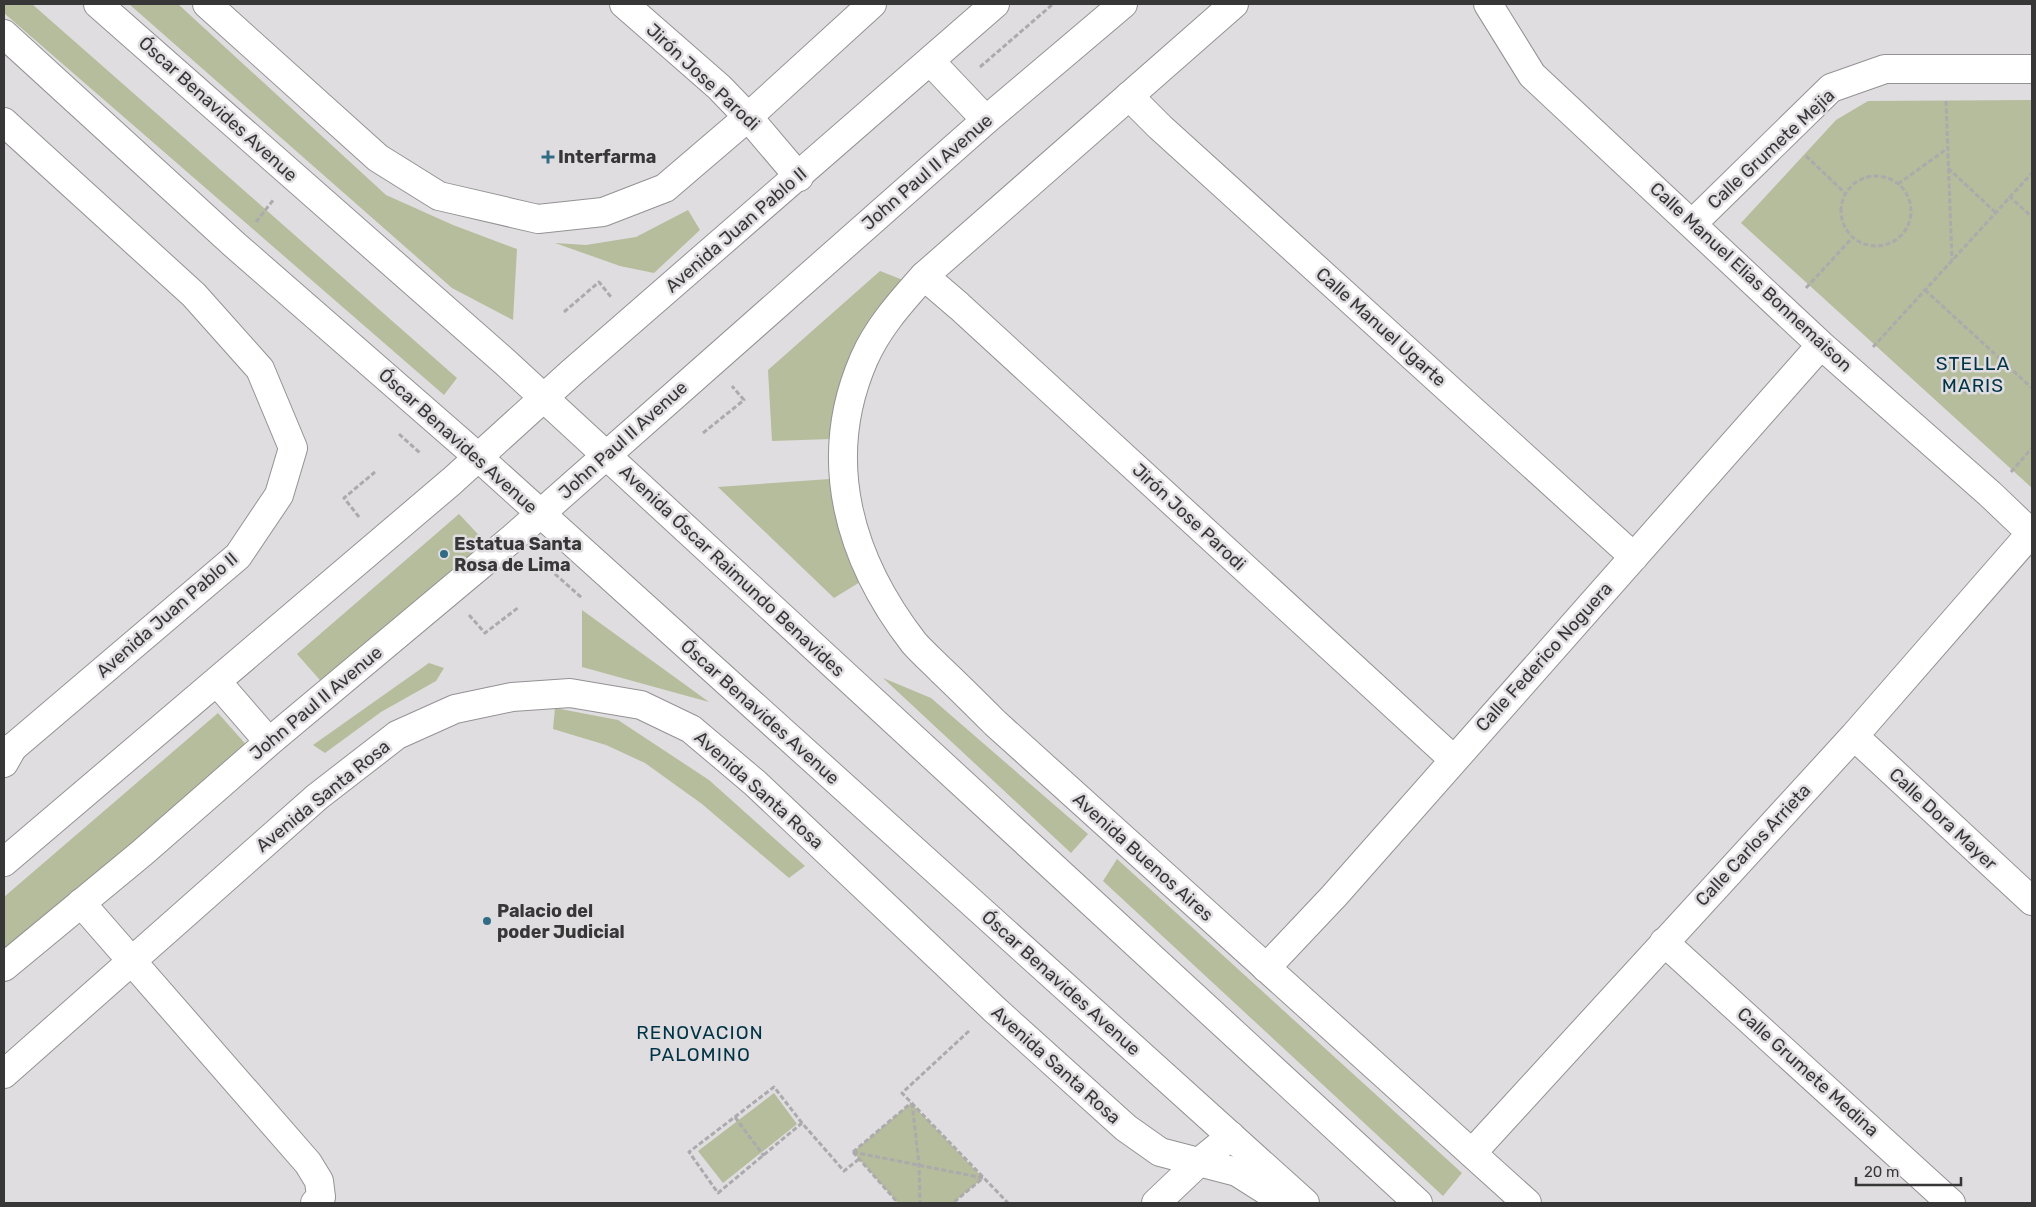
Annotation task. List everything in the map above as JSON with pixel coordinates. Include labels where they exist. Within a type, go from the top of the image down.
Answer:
[{"type":"street","name":"Óscar Benavides Avenue","points":[[98,4],[606,454]]},
{"type":"street","points":[[207,4],[378,158],[440,196],[538,219],[603,212],[665,188],[748,117],[872,4]]},
{"type":"street","name":"Jirón Jose Parodi","points":[[624,4],[719,87],[748,117],[799,177]]},
{"type":"street","name":"Avenida Juan Pablo II","points":[[478,458],[543,398],[799,177],[995,4]]},
{"type":"street","name":"John Paul II Avenue","points":[[4,967],[540,514],[986,120],[1123,4]]},
{"type":"street","points":[[924,276],[1234,4]]},
{"type":"street","name":"Calle Manuel Elias Bonnemaison","points":[[1488,4],[1532,75],[1821,345],[1852,370],[2032,534]]},
{"type":"street","name":"Óscar Benavides Avenue","points":[[4,34],[236,246],[478,458],[1305,1203]]},
{"type":"street","points":[[930,61],[986,120]]},
{"type":"street","name":"Calle Grumete Mejia","points":[[1692,224],[1831,88],[1885,69],[2032,69]]},
{"type":"street","name":"Calle Manuel Ugarte","points":[[1129,96],[1160,127],[1634,557]]},
{"type":"street","name":"Avenida Juan Pablo II","points":[[4,122],[194,295],[260,369],[293,448],[278,495],[238,556],[7,755]]},
{"type":"street","name":"Jirón Jose Parodi","points":[[924,276],[960,306],[1453,760]]},
{"type":"street","name":"Avenida Buenos Aires","points":[[924,276],[890,314],[864,358],[848,406],[841,457],[851,525],[876,588],[915,644],[995,723],[1526,1203]]},
{"type":"street","name":"Calle Federico Noguera","points":[[1266,968],[1334,896],[1821,345]]},
{"type":"street","name":"Avenida Óscar Raimundo Benavides","points":[[606,454],[1418,1203]]},
{"type":"street","points":[[4,862],[478,458]]},
{"type":"street","name":"Calle Carlos Arrieta","points":[[1472,1153],[1854,736],[2032,534]]},
{"type":"street","points":[[217,682],[269,742]]},
{"type":"street","name":"Avenida Santa Rosa","points":[[4,1074],[317,797],[397,735],[455,708],[512,697],[570,693],[641,705],[691,729],[755,783],[994,1009],[1126,1128],[1160,1152],[1237,1172],[1286,1203]]},
{"type":"street","name":"Calle Dora Mayer","points":[[1854,736],[2032,901]]},
{"type":"street","points":[[81,903],[308,1164],[319,1181],[321,1197],[315,1203]]},
{"type":"street","name":"Calle Grumete Medina","points":[[1664,942],[1951,1203]]},
{"type":"street","points":[[1156,1203],[1198,1163],[1231,1136]]},
{"type":"path","points":[[956,89],[1053,4]]},
{"type":"path","points":[[1945,68],[1952,260]]},
{"type":"path","points":[[1784,135],[1845,193]]},
{"type":"path","points":[[1898,184],[1948,148]]},
{"type":"path","points":[[1948,168],[1995,212]]},
{"type":"path","points":[[1852,370],[2032,172]]},
{"type":"path","points":[[236,246],[292,176]]},
{"type":"path","points":[[1887,177],[1898,184],[1910,202],[1911,213],[1909,223],[1895,241],[1879,245],[1863,243],[1853,237],[1845,228],[1841,217],[1841,205],[1845,193],[1853,184],[1863,178],[1887,177]]},
{"type":"path","points":[[2010,196],[2032,217]]},
{"type":"path","points":[[1784,311],[1853,237]]},
{"type":"path","points":[[564,312],[599,282]]},
{"type":"path","points":[[1925,290],[2032,388]]},
{"type":"path","points":[[703,433],[744,400]]},
{"type":"path","points":[[344,498],[375,472]]},
{"type":"path","points":[[484,633],[519,607]]},
{"type":"path","points":[[994,1009],[902,1093],[1008,1203]]},
{"type":"path","points":[[802,1123],[718,1193],[690,1152],[774,1087],[844,1172],[859,1159]]},
{"type":"path","points":[[853,1152],[912,1103]]},
{"type":"path","points":[[912,1103],[919,1164],[920,1203]]},
{"type":"path","points":[[735,1118],[764,1156]]},
{"type":"path","points":[[853,1152],[898,1203]]},
{"type":"path","points":[[853,1152],[983,1178]]},
{"type":"path","points":[[953,1203],[983,1178]]},
{"type":"green space","points":[[4,4],[32,4],[457,378],[444,395],[4,13]]},
{"type":"green space","points":[[129,4],[178,4],[386,195],[453,225],[517,249],[513,320],[452,288]]},
{"type":"green space","points":[[2032,100],[2032,488],[1741,223],[1836,120],[1868,101]]},
{"type":"green space","points":[[688,210],[700,230],[654,273],[620,266],[555,243],[586,245],[636,237]]},
{"type":"green space","points":[[880,271],[913,284],[831,439],[772,441],[768,370]]},
{"type":"green space","points":[[844,478],[860,582],[834,598],[718,487]]},
{"type":"green space","points":[[459,514],[490,547],[326,687],[297,654]]},
{"type":"green space","points":[[582,610],[709,702],[582,667]]},
{"type":"green space","points":[[429,663],[444,668],[436,681],[381,712],[325,753],[313,745]]},
{"type":"green space","points":[[883,678],[931,698],[1088,834],[1071,853]]},
{"type":"green space","points":[[555,708],[618,720],[709,780],[805,866],[789,878],[702,804],[645,763],[606,745],[553,729]]},
{"type":"green space","points":[[218,713],[249,748],[4,960],[4,897]]},
{"type":"green space","points":[[1117,859],[1462,1173],[1443,1196],[1103,881]]},
{"type":"green space","points":[[774,1093],[797,1124],[723,1183],[698,1151]]},
{"type":"green space","points":[[911,1103],[983,1178],[953,1203],[898,1203],[853,1152]]},
{"type":"place","name":"Interfarma","points":[[548,157]]},
{"type":"place","name":"Estatua Santa Rosa de Lima","points":[[444,554]]},
{"type":"place","name":"Palacio del poder Judicial","points":[[487,921]]},
{"type":"district","name":"STELLA MARIS","points":[[1973,374]]},
{"type":"district","name":"RENOVACION PALOMINO","points":[[700,1043]]}]
